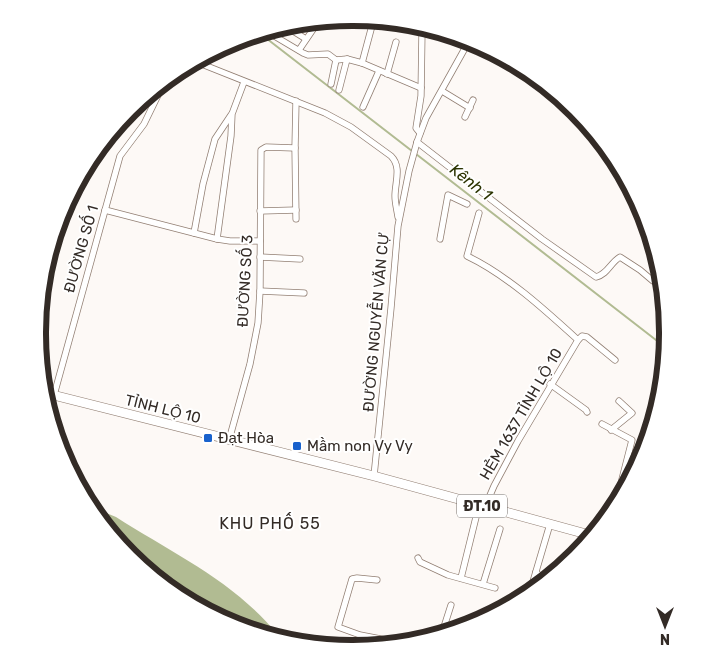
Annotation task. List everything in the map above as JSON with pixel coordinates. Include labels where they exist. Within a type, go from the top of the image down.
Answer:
[{"type":"main road","name":"TỈNH LỘ 10","points":[[53,395],[374,476],[584,533]]},
{"type":"street","points":[[362,63],[372,27]]},
{"type":"street","points":[[299,50],[313,29]]},
{"type":"street","points":[[294,32],[306,39]]},
{"type":"street","points":[[422,34],[421,96],[416,128],[420,132],[465,48]]},
{"type":"street","points":[[275,36],[308,55],[328,54],[336,60],[362,63],[421,88]]},
{"type":"street","points":[[387,74],[396,42]]},
{"type":"street","points":[[331,84],[336,60]]},
{"type":"street","points":[[339,90],[348,60]]},
{"type":"street","points":[[202,65],[296,101],[352,126],[395,159],[398,169],[395,198],[398,219]]},
{"type":"street","points":[[362,107],[379,71]]},
{"type":"street","points":[[194,233],[203,184],[215,140],[232,114],[244,82]]},
{"type":"street","points":[[442,91],[470,108]]},
{"type":"street","name":"ĐƯỜNG SỐ 1","points":[[52,392],[120,156],[144,124],[157,96]]},
{"type":"street","points":[[465,117],[473,100]]},
{"type":"street","points":[[296,101],[296,219]]},
{"type":"street","points":[[217,239],[231,136],[232,114]]},
{"type":"street","name":"ĐƯỜNG NGUYỄN VĂN CỰ","points":[[374,476],[398,219],[420,132]]},
{"type":"street","points":[[417,142],[542,240],[596,278],[602,276],[615,260],[620,257],[655,282]]},
{"type":"street","name":"ĐƯỜNG SỐ 3","points":[[230,440],[250,364],[258,323],[260,291],[260,150],[266,147],[295,148]]},
{"type":"street","points":[[440,239],[448,195],[467,204]]},
{"type":"street","points":[[105,210],[217,239],[260,240]]},
{"type":"street","points":[[260,211],[296,210]]},
{"type":"street","points":[[479,213],[467,256],[480,262],[580,338],[587,337],[615,360]]},
{"type":"street","points":[[260,257],[300,259]]},
{"type":"street","points":[[260,291],[304,294]]},
{"type":"street","name":"HẺM 1637 TỈNH LỘ 10","points":[[461,578],[482,506],[550,384],[580,338]]},
{"type":"street","points":[[550,384],[587,412]]},
{"type":"street","points":[[611,430],[632,413],[619,401]]},
{"type":"street","points":[[602,424],[632,440],[622,479]]},
{"type":"street","points":[[534,580],[550,524]]},
{"type":"street","points":[[484,584],[500,529]]},
{"type":"street","points":[[418,558],[420,562],[439,572],[495,588]]},
{"type":"street","points":[[536,572],[539,576]]},
{"type":"street","points":[[377,580],[357,578],[352,580],[346,595],[338,628],[378,638]]},
{"type":"street","points":[[445,625],[451,605]]},
{"type":"shaded area","points":[[103,512],[116,517],[201,569],[242,598],[272,629],[217,608],[182,588],[150,564],[122,535]]},
{"type":"waterway","name":"Kênh 1","points":[[267,39],[412,151]]},
{"type":"waterway","name":"Kênh 1","points":[[416,154],[659,342]]},
{"type":"place","name":"Đạt Hòa","points":[[208,438]]},
{"type":"place","name":"Mầm non Vy Vy","points":[[297,446]]},
{"type":"district","name":"KHU PHỐ 55","points":[[270,523]]}]
